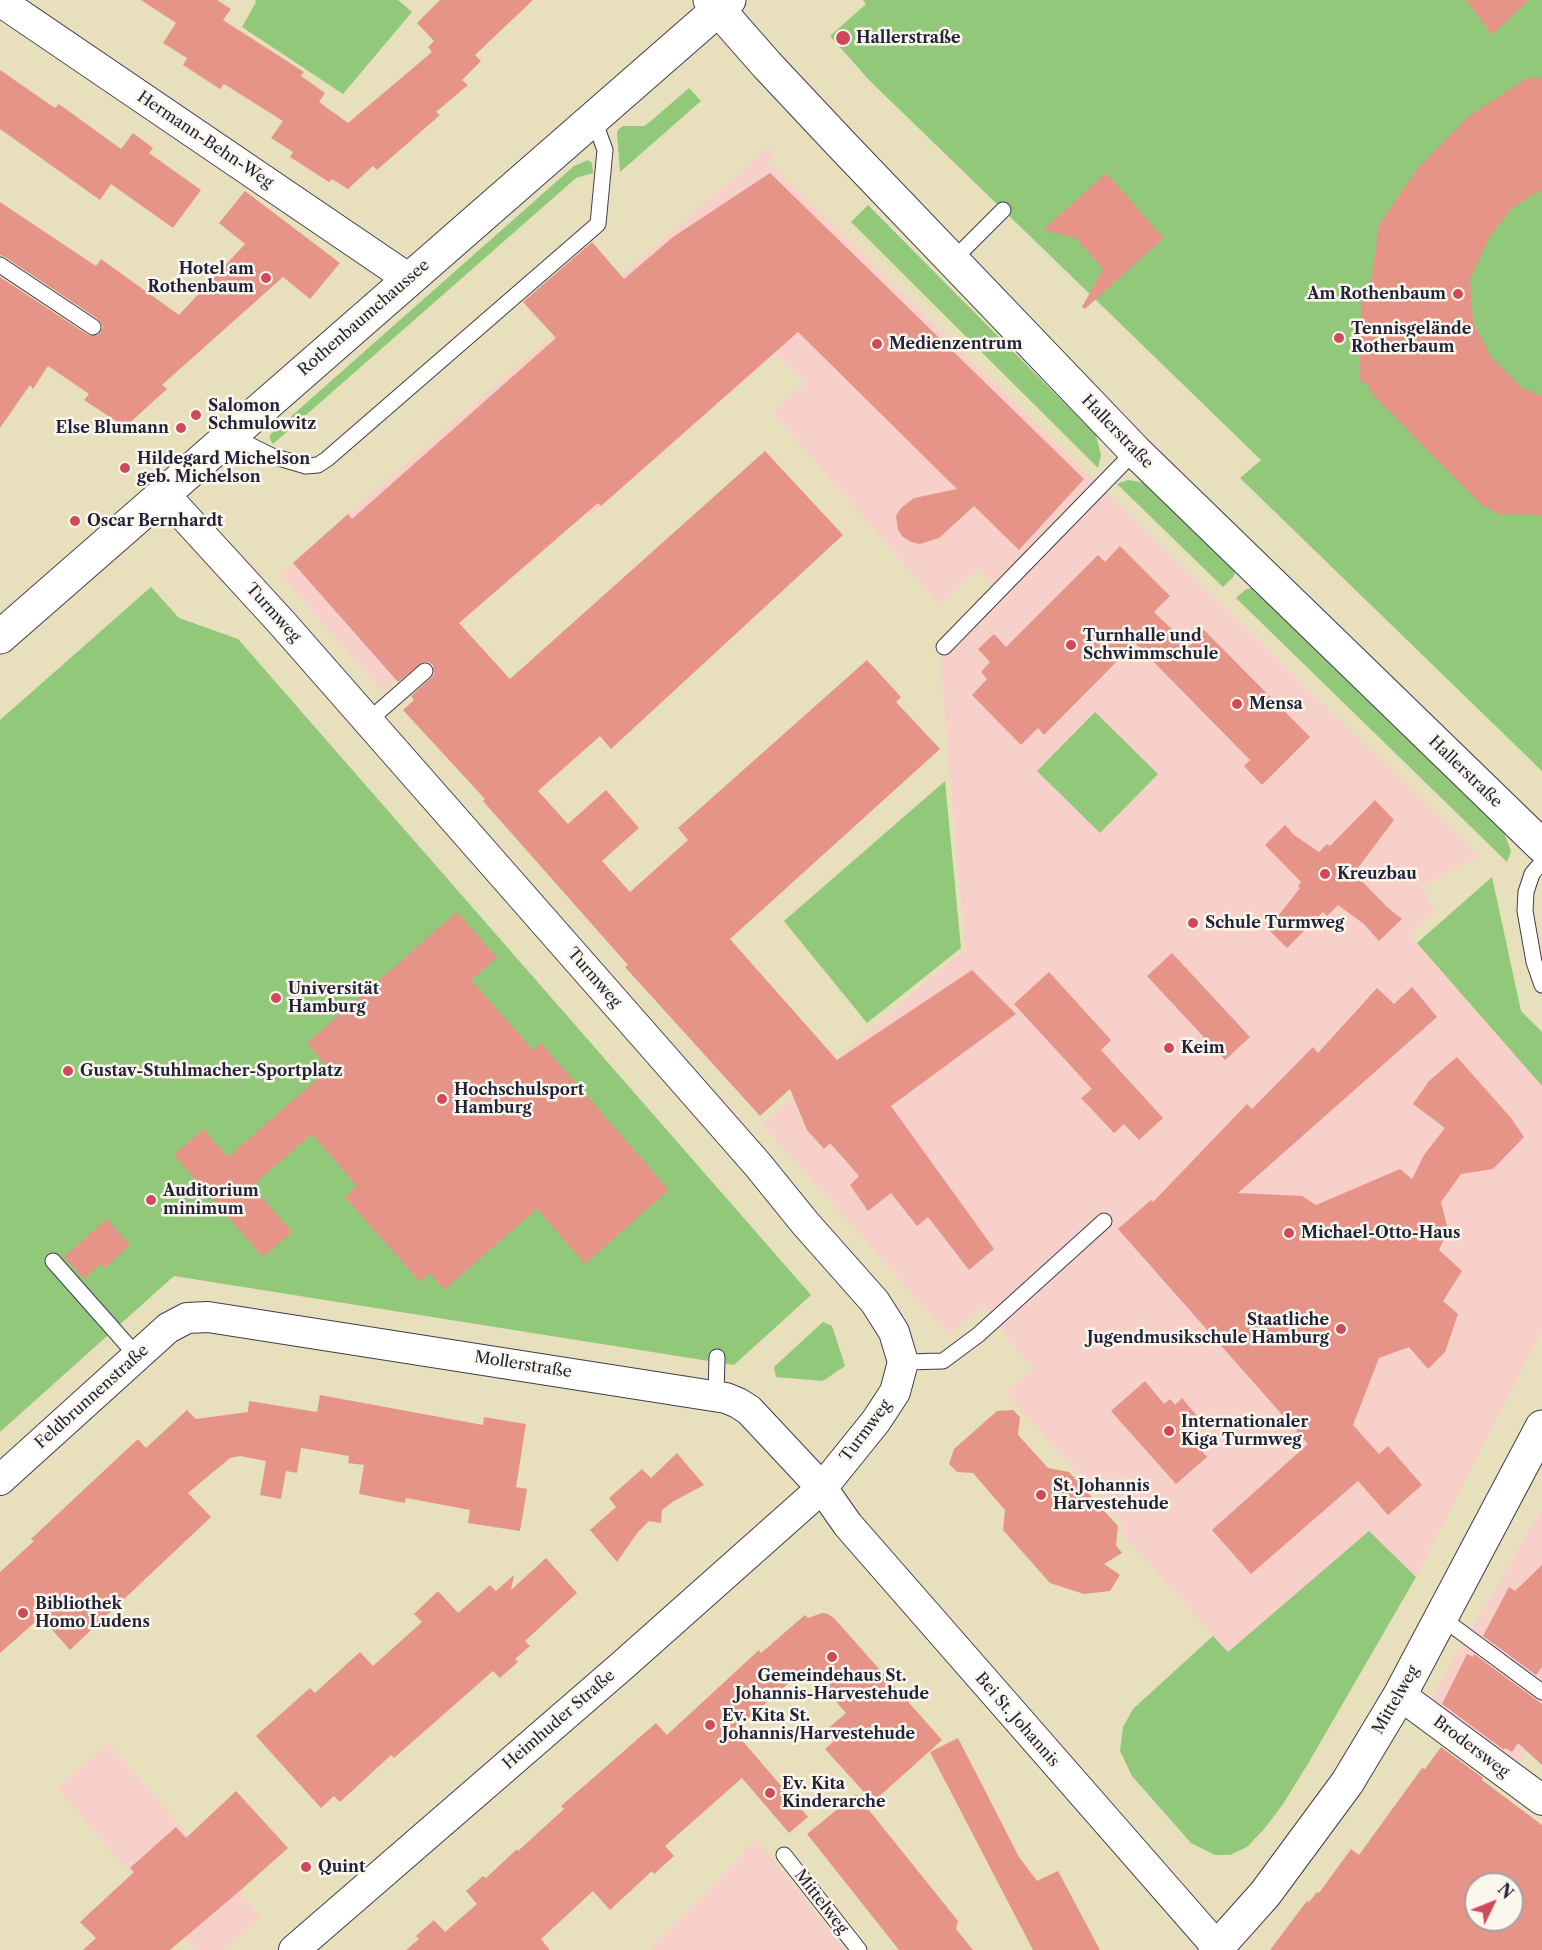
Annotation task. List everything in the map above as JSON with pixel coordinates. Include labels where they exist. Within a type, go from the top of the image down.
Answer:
[{"type":"street","name":"Hermann-Behn-Weg","points":[[0,1],[409,279]]},
{"type":"street","name":"Rothenbaumchaussee","points":[[0,637],[594,120],[719,3]]},
{"type":"street","name":"Hallerstraße","points":[[719,3],[767,65],[1135,451],[1542,846]]},
{"type":"street","name":"Turmweg","points":[[164,493],[759,1165],[805,1223],[875,1302],[894,1332],[903,1362],[895,1392],[876,1421],[822,1488]]},
{"type":"street","name":"Mollerstraße","points":[[187,1318],[208,1317],[716,1395],[738,1403],[749,1410],[822,1488]]},
{"type":"street","name":"Feldbrunnenstraße","points":[[0,1480],[168,1328],[187,1318]]},
{"type":"street","name":"Mittelweg","points":[[1216,1949],[1264,1894],[1347,1783],[1400,1695],[1540,1436]]},
{"type":"street","name":"Bei St. Johannis","points":[[822,1488],[848,1525],[1216,1949]]},
{"type":"street","name":"Heimhuder Straße","points":[[294,1950],[623,1665],[822,1488]]},
{"type":"street","name":"Brodersweg","points":[[1400,1695],[1542,1800]]},
{"type":"lane","points":[[230,435],[272,456],[306,466],[318,465],[399,397],[598,224],[604,150],[594,120]]},
{"type":"lane","points":[[952,261],[1003,210]]},
{"type":"lane","points":[[0,265],[93,327]]},
{"type":"lane","points":[[944,647],[1135,451]]},
{"type":"lane","points":[[368,721],[425,671]]},
{"type":"lane","points":[[1542,862],[1532,874],[1526,892],[1526,911],[1534,962],[1542,986]]},
{"type":"lane","points":[[903,1362],[943,1361],[978,1335],[1104,1221]]},
{"type":"lane","points":[[53,1261],[137,1356]]},
{"type":"lane","points":[[716,1395],[717,1357]]},
{"type":"lane","points":[[1442,1618],[1542,1692]]},
{"type":"lane","name":"Mittelweg","points":[[784,1855],[859,1950]]},
{"type":"shaded area","points":[[768,148],[774,154],[767,160],[1479,856],[1422,886],[1434,911],[1410,935],[1542,1086],[1542,1330],[1416,1577],[1369,1532],[1228,1652],[1121,1532],[1122,1523],[1006,1393],[1034,1369],[982,1307],[949,1335],[762,1124],[965,948],[941,670],[941,641],[999,590],[979,569],[939,604],[772,412],[806,383],[775,354],[591,515],[586,513],[459,623],[435,681],[416,662],[383,692],[280,574]]},
{"type":"shaded area","points":[[1542,1509],[1542,1730],[1517,1766],[1428,1703]]},
{"type":"shaded area","points":[[108,1743],[261,1918],[223,1950],[196,1950],[57,1788]]},
{"type":"shaded area","points":[[757,1839],[845,1950],[649,1950]]},
{"type":"green space","points":[[255,0],[398,0],[412,12],[343,94],[242,27]]},
{"type":"green space","name":"Tennisgelände Rotherbaum","points":[[863,0],[1542,0],[1542,771],[1240,478],[1261,460],[870,81],[830,36],[866,4]]},
{"type":"green space","points":[[689,88],[701,101],[620,172],[618,130],[623,126],[644,126]]},
{"type":"green space","points":[[588,160],[592,163],[593,173],[576,178],[273,444],[270,435],[574,166]]},
{"type":"green space","points":[[868,205],[1096,435],[1101,455],[1098,468],[851,222]]},
{"type":"green space","points":[[1128,480],[1147,483],[1236,568],[1234,576],[1223,587],[1117,484]]},
{"type":"green space","name":"Universität Hamburg","points":[[151,587],[179,618],[238,639],[811,1295],[734,1365],[174,1276],[0,1432],[0,720]]},
{"type":"green space","points":[[1253,587],[1504,833],[1511,851],[1507,862],[1236,598],[1245,590]]},
{"type":"green space","points":[[1095,712],[1158,774],[1100,833],[1037,771]]},
{"type":"green space","points":[[945,781],[961,948],[867,1023],[784,921]]},
{"type":"green space","points":[[1492,877],[1521,1011],[1542,1032],[1542,1086],[1417,943]]},
{"type":"green space","points":[[823,1322],[832,1326],[845,1366],[823,1381],[776,1377],[774,1367]]},
{"type":"green space","points":[[1369,1531],[1416,1577],[1309,1762],[1265,1828],[1247,1847],[1230,1855],[1215,1855],[1191,1843],[1132,1776],[1120,1751],[1123,1727],[1133,1709],[1213,1636],[1228,1652]]},
{"type":"building","points":[[141,0],[217,0],[231,9],[223,20],[304,72],[301,76],[325,93],[319,102],[348,123],[432,52],[428,47],[434,41],[417,23],[440,0],[533,0],[475,55],[481,61],[462,80],[468,85],[436,112],[440,115],[377,170],[373,166],[348,189],[332,179],[329,182],[290,157],[293,152],[271,138],[283,121],[224,84],[220,89],[183,65],[187,58],[163,43],[176,23]]},
{"type":"building","points":[[1466,0],[1529,0],[1492,35]]},
{"type":"building","points":[[0,70],[55,108],[59,104],[121,149],[133,133],[153,148],[149,153],[201,190],[173,228],[111,184],[100,200],[0,129]]},
{"type":"building","name":"Am Rothenbaum","points":[[1542,77],[1542,189],[1511,209],[1489,238],[1470,279],[1473,321],[1491,357],[1522,388],[1542,396],[1542,515],[1497,514],[1483,506],[1372,394],[1368,385],[1360,380],[1361,298],[1369,297],[1379,225],[1417,169],[1469,116],[1527,78]]},
{"type":"building","points":[[770,173],[1084,479],[1019,550],[974,506],[939,538],[920,544],[911,542],[898,530],[896,516],[900,509],[914,498],[957,489],[798,332],[601,506],[598,503],[459,623],[510,679],[765,451],[843,535],[611,749],[600,736],[538,791],[568,824],[606,790],[639,828],[602,861],[630,892],[688,840],[678,828],[867,660],[901,697],[896,702],[940,749],[730,939],[837,1060],[972,970],[1016,1014],[891,1106],[994,1249],[969,1270],[928,1217],[917,1226],[891,1193],[868,1211],[850,1185],[859,1176],[830,1143],[824,1149],[807,1130],[790,1089],[760,1116],[625,967],[628,965],[483,801],[485,799],[403,710],[414,700],[411,696],[434,675],[433,665],[423,662],[398,682],[293,563],[348,514],[352,519],[556,338],[523,302],[592,242],[624,279],[673,237]]},
{"type":"building","points":[[1106,173],[1164,238],[1085,309],[1082,307],[1103,269],[1076,238],[1043,230]]},
{"type":"building","points":[[245,191],[340,263],[310,299],[283,277],[162,385],[167,389],[125,427],[84,400],[89,394],[48,366],[33,389],[30,385],[0,428],[0,277],[88,335],[98,335],[103,327],[98,319],[0,255],[0,202],[96,266],[101,259],[179,315],[245,244],[219,223]]},
{"type":"building","points":[[1120,546],[1170,596],[1154,612],[1189,646],[1204,630],[1310,737],[1262,785],[1244,766],[1250,760],[1135,643],[1044,735],[1038,728],[1021,745],[972,695],[987,679],[981,672],[990,662],[978,649],[994,634],[1006,647],[1098,555],[1105,562]]},
{"type":"building","name":"Kreuzbau","points":[[1375,800],[1394,820],[1354,873],[1402,919],[1379,941],[1364,924],[1338,905],[1327,916],[1323,912],[1287,948],[1266,927],[1278,916],[1300,888],[1298,886],[1301,882],[1265,845],[1285,825],[1294,835],[1319,852],[1327,844],[1330,846]]},
{"type":"building","name":"Hochschulsport Hamburg","points":[[457,912],[497,958],[471,980],[533,1050],[541,1043],[669,1190],[585,1264],[537,1209],[444,1290],[430,1273],[420,1282],[345,1197],[357,1186],[312,1134],[252,1186],[292,1232],[263,1257],[174,1155],[203,1129],[228,1157],[329,1069],[307,1043]]},
{"type":"building","points":[[1172,953],[1250,1037],[1225,1060],[1147,976]]},
{"type":"building","points":[[1049,972],[1111,1040],[1101,1050],[1163,1118],[1139,1140],[1124,1124],[1114,1133],[1081,1098],[1092,1089],[1014,1004]]},
{"type":"building","points":[[1412,987],[1437,1017],[1238,1193],[1302,1196],[1316,1205],[1400,1169],[1412,1179],[1424,1155],[1445,1128],[1413,1104],[1429,1081],[1457,1057],[1511,1118],[1524,1137],[1493,1169],[1461,1174],[1441,1202],[1448,1230],[1439,1250],[1462,1271],[1443,1301],[1458,1314],[1445,1352],[1428,1369],[1409,1347],[1379,1358],[1353,1425],[1379,1454],[1388,1446],[1422,1485],[1388,1515],[1358,1481],[1251,1574],[1212,1530],[1308,1444],[1118,1229],[1151,1200],[1153,1202],[1247,1104],[1252,1109],[1313,1047],[1318,1053],[1377,988],[1394,1004]]},
{"type":"building","points":[[107,1219],[130,1245],[105,1268],[100,1264],[84,1279],[64,1257]]},
{"type":"building","name":"Internationaler Kiga Turmweg","points":[[1145,1381],[1164,1404],[1170,1399],[1175,1405],[1182,1398],[1197,1416],[1191,1422],[1196,1427],[1188,1434],[1207,1457],[1176,1484],[1111,1411]]},
{"type":"building","points":[[320,1395],[483,1425],[484,1417],[526,1424],[516,1487],[527,1489],[520,1531],[468,1523],[470,1510],[406,1498],[405,1503],[359,1494],[364,1465],[348,1463],[349,1456],[301,1448],[297,1473],[286,1471],[281,1499],[260,1495],[266,1461],[240,1456],[230,1458],[188,1493],[211,1517],[70,1650],[41,1617],[0,1653],[0,1572],[34,1541],[31,1539],[138,1439],[146,1448],[187,1410],[196,1419],[248,1412],[249,1401],[317,1412]]},
{"type":"building","name":"St. Johannis Harvestehude","points":[[1013,1410],[1020,1417],[1018,1435],[1048,1468],[1069,1472],[1118,1526],[1116,1545],[1122,1553],[1104,1564],[1120,1575],[1110,1591],[1084,1594],[1050,1583],[1003,1530],[1005,1510],[973,1473],[957,1472],[949,1464],[954,1449],[997,1411]]},
{"type":"building","points":[[677,1453],[704,1485],[662,1510],[661,1523],[649,1521],[638,1532],[617,1562],[590,1530],[616,1507],[609,1498],[642,1469],[651,1478]]},
{"type":"building","points":[[546,1558],[577,1593],[525,1641],[530,1646],[515,1659],[518,1662],[500,1678],[493,1671],[394,1758],[391,1755],[340,1802],[334,1796],[321,1808],[256,1736],[310,1688],[315,1693],[360,1652],[373,1666],[422,1622],[414,1614],[438,1591],[458,1613],[490,1585],[496,1591],[514,1575],[511,1590]]},
{"type":"building","points":[[1542,1565],[1542,1667],[1536,1675],[1483,1636],[1509,1587],[1515,1591]]},
{"type":"building","points":[[822,1613],[834,1618],[942,1740],[873,1802],[825,1749],[834,1741],[825,1731],[846,1713],[806,1668],[734,1731],[808,1817],[789,1833],[742,1778],[665,1846],[674,1856],[654,1874],[652,1871],[610,1910],[593,1891],[541,1939],[550,1950],[406,1950],[419,1939],[416,1936],[434,1920],[445,1932],[477,1904],[466,1891],[483,1876],[486,1878],[517,1849],[518,1851],[564,1809],[561,1806],[656,1723],[667,1735],[759,1650],[761,1653],[805,1615],[808,1618]]},
{"type":"building","points":[[1467,1654],[1473,1657],[1474,1654],[1542,1704],[1542,1765],[1518,1743],[1512,1752],[1505,1748],[1504,1750],[1442,1704]]},
{"type":"building","points":[[958,1738],[1019,1857],[1037,1881],[1058,1871],[1100,1950],[1033,1950],[930,1752]]},
{"type":"building","points":[[1441,1747],[1542,1825],[1542,1950],[1270,1950],[1307,1901],[1309,1902],[1317,1892],[1319,1893],[1351,1849],[1359,1855],[1422,1768],[1425,1769]]},
{"type":"building","points":[[236,1791],[288,1848],[170,1950],[83,1950],[96,1938],[80,1922],[134,1872],[130,1868],[176,1827],[186,1838]]},
{"type":"building","points":[[856,1794],[958,1921],[956,1929],[973,1950],[899,1950],[807,1834]]},
{"type":"place","name":"Hallerstraße","points":[[843,38]]},
{"type":"place","name":"Hotel am Rothenbaum","points":[[266,278]]},
{"type":"place","name":"Am Rothenbaum","points":[[1458,294]]},
{"type":"place","name":"Tennisgelände Rotherbaum","points":[[1339,338]]},
{"type":"place","name":"Medienzentrum","points":[[877,344]]},
{"type":"place","name":"Salomon Schmulowitz","points":[[196,415]]},
{"type":"place","name":"Else Blumann","points":[[181,428]]},
{"type":"place","name":"Hildegard Michelson geb. Michelson","points":[[125,468]]},
{"type":"place","name":"Oscar Bernhardt","points":[[75,521]]},
{"type":"place","name":"Turnhalle und Schwimmschule","points":[[1071,645]]},
{"type":"place","name":"Mensa","points":[[1237,704]]},
{"type":"place","name":"Kreuzbau","points":[[1325,874]]},
{"type":"place","name":"Schule Turmweg","points":[[1193,923]]},
{"type":"place","name":"Universität Hamburg","points":[[276,998]]},
{"type":"place","name":"Keim","points":[[1169,1048]]},
{"type":"place","name":"Gustav-Stuhlmacher-Sportplatz","points":[[68,1071]]},
{"type":"place","name":"Hochschulsport Hamburg","points":[[442,1099]]},
{"type":"place","name":"Auditorium minimum","points":[[151,1200]]},
{"type":"place","name":"Michael-Otto-Haus","points":[[1289,1233]]},
{"type":"place","name":"Staatliche Jugendmusikschule Hamburg","points":[[1341,1329]]},
{"type":"place","name":"Internationaler Kiga Turmweg","points":[[1169,1431]]},
{"type":"place","name":"St. Johannis Harvestehude","points":[[1041,1495]]},
{"type":"place","name":"Bibliothek Homo Ludens","points":[[23,1613]]},
{"type":"place","name":"Gemeindehaus St. Johannis-Harvestehude","points":[[832,1657]]},
{"type":"place","name":"Ev. Kita St. Johannis/Harvestehude","points":[[710,1725]]},
{"type":"place","name":"Ev. Kita Kinderarche","points":[[770,1793]]},
{"type":"place","name":"Quint","points":[[306,1867]]}]
